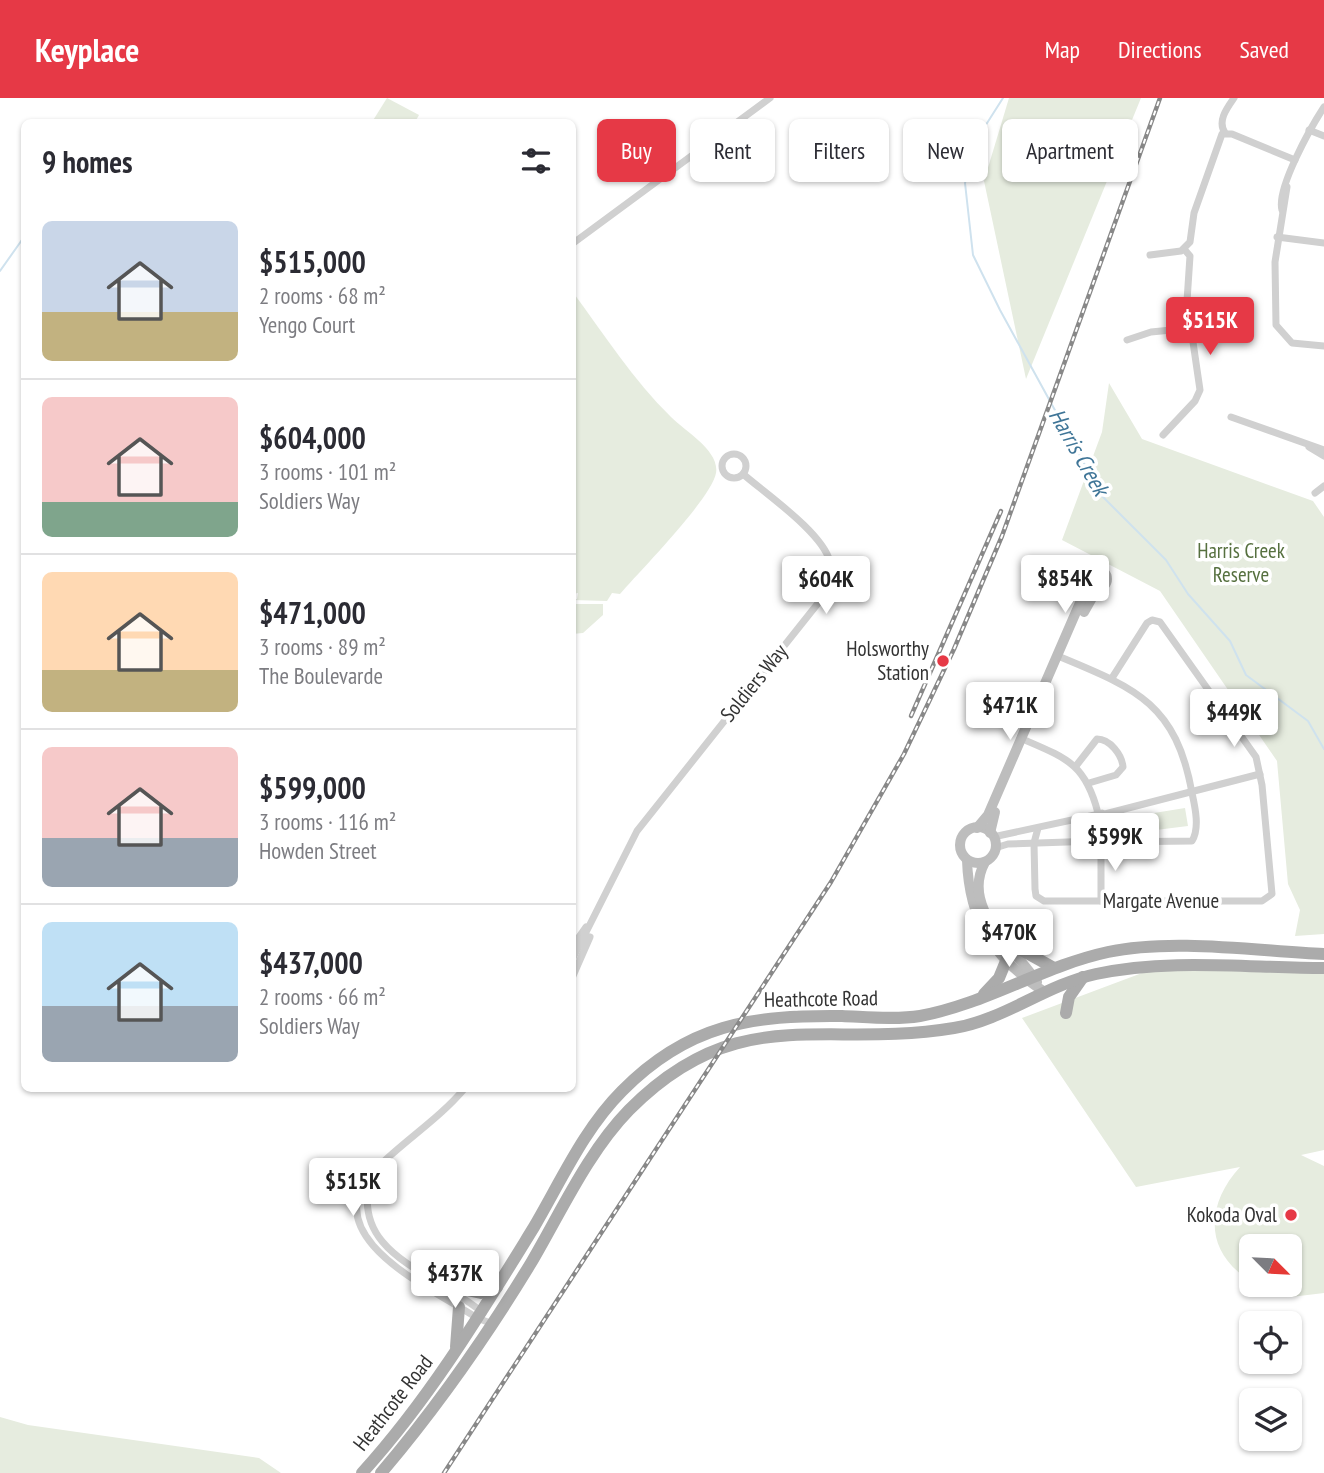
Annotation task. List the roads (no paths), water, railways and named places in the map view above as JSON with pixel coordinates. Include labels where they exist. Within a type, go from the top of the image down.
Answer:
[{"type":"main road","points":[[1007,942],[1054,968]]},
{"type":"main road","name":"Heathcote Road","points":[[362,1473],[414,1413],[455,1354],[606,1109],[654,1064],[691,1040],[751,1019],[782,1016],[920,1016],[981,997],[1054,968],[1111,951],[1140,947],[1324,954]]},
{"type":"main road","points":[[981,997],[999,978],[1006,961]]},
{"type":"main road","name":"Heathcote Road","points":[[381,1473],[449,1389],[493,1324],[619,1121],[672,1073],[708,1053],[735,1044],[786,1034],[909,1033],[953,1028],[1002,1012],[1043,991],[1083,977],[1152,966],[1324,968]]},
{"type":"main road","points":[[1066,1013],[1069,997],[1083,977]]},
{"type":"main road","points":[[444,1285],[481,1293],[497,1287]]},
{"type":"main road","points":[[455,1354],[459,1307]]},
{"type":"street","points":[[576,241],[771,98]]},
{"type":"street","points":[[1225,133],[1223,122],[1234,98]]},
{"type":"street","points":[[1324,107],[1309,130],[1295,160],[1287,187],[1286,205],[1282,209],[1274,275],[1276,325],[1292,343],[1324,346]]},
{"type":"street","points":[[1309,130],[1324,136]]},
{"type":"street","points":[[1225,133],[1295,160]]},
{"type":"street","points":[[1150,255],[1184,249],[1191,239],[1194,213],[1217,142],[1225,133]]},
{"type":"street","points":[[1277,237],[1324,243]]},
{"type":"street","points":[[1163,435],[1199,394],[1187,301],[1189,259],[1184,249]]},
{"type":"street","points":[[1127,340],[1151,332],[1192,328]]},
{"type":"street","points":[[1231,416],[1324,456]]},
{"type":"street","points":[[1308,447],[1324,450]]},
{"type":"street","name":"Soldiers Way","points":[[576,952],[637,831],[819,602],[828,586],[831,566],[821,543],[743,474]]},
{"type":"street","points":[[1315,493],[1324,486]]},
{"type":"street","points":[[1043,991],[1006,961],[985,933],[973,907],[967,860],[962,854],[960,841],[988,815],[1093,585]]},
{"type":"street","points":[[993,839],[1260,774],[1253,751],[1160,622],[1153,620],[1147,623],[1112,678]]},
{"type":"street","points":[[976,828],[1002,844],[1192,841],[1196,831],[1191,791],[1181,751],[1165,722],[1145,698],[1112,678],[1060,657]]},
{"type":"street","points":[[1030,979],[981,905],[978,877],[993,839],[992,820],[1060,657]]},
{"type":"street","points":[[1076,766],[1097,738],[1107,741],[1120,757],[1123,767],[1119,773],[1089,783]]},
{"type":"street","points":[[1027,741],[1076,766],[1089,783],[1099,814],[1110,830],[1101,842]]},
{"type":"street","name":"Margate Avenue","points":[[1038,828],[1034,844],[1034,889],[1038,898],[1101,901],[1262,901],[1270,896],[1273,886],[1260,774]]},
{"type":"street","points":[[1099,814],[1093,829],[1101,842],[1101,901]]},
{"type":"street","points":[[967,860],[985,862]]},
{"type":"street","name":"Soldiers Way","points":[[576,935],[599,906]]},
{"type":"street","name":"Soldiers Way","points":[[576,941],[599,906]]},
{"type":"street","name":"Soldiers Way","points":[[576,970],[584,954],[599,906]]},
{"type":"street","points":[[461,1092],[432,1123],[374,1170],[364,1183],[357,1212],[366,1239],[382,1257],[459,1307],[479,1315]]},
{"type":"street","points":[[374,1170],[365,1199],[367,1216],[374,1235],[493,1324]]},
{"type":"waterway","name":"Harris Creek","points":[[1003,98],[982,131],[965,183],[973,255],[1000,310],[1102,496],[1166,560],[1188,594],[1230,641],[1246,675],[1308,721],[1324,749]]},
{"type":"waterway","points":[[0,271],[21,241]]},
{"type":"railway","points":[[444,1473],[831,882],[904,754],[954,649],[1002,536],[1160,98]]},
{"type":"railway","points":[[911,716],[1001,511]]},
{"type":"place","name":"Holsworthy Station","points":[[943,661]]},
{"type":"place","name":"Kokoda Oval","points":[[1291,1215]]},
{"type":"park label","name":"Harris Creek Reserve","points":[[1241,563]]}]
